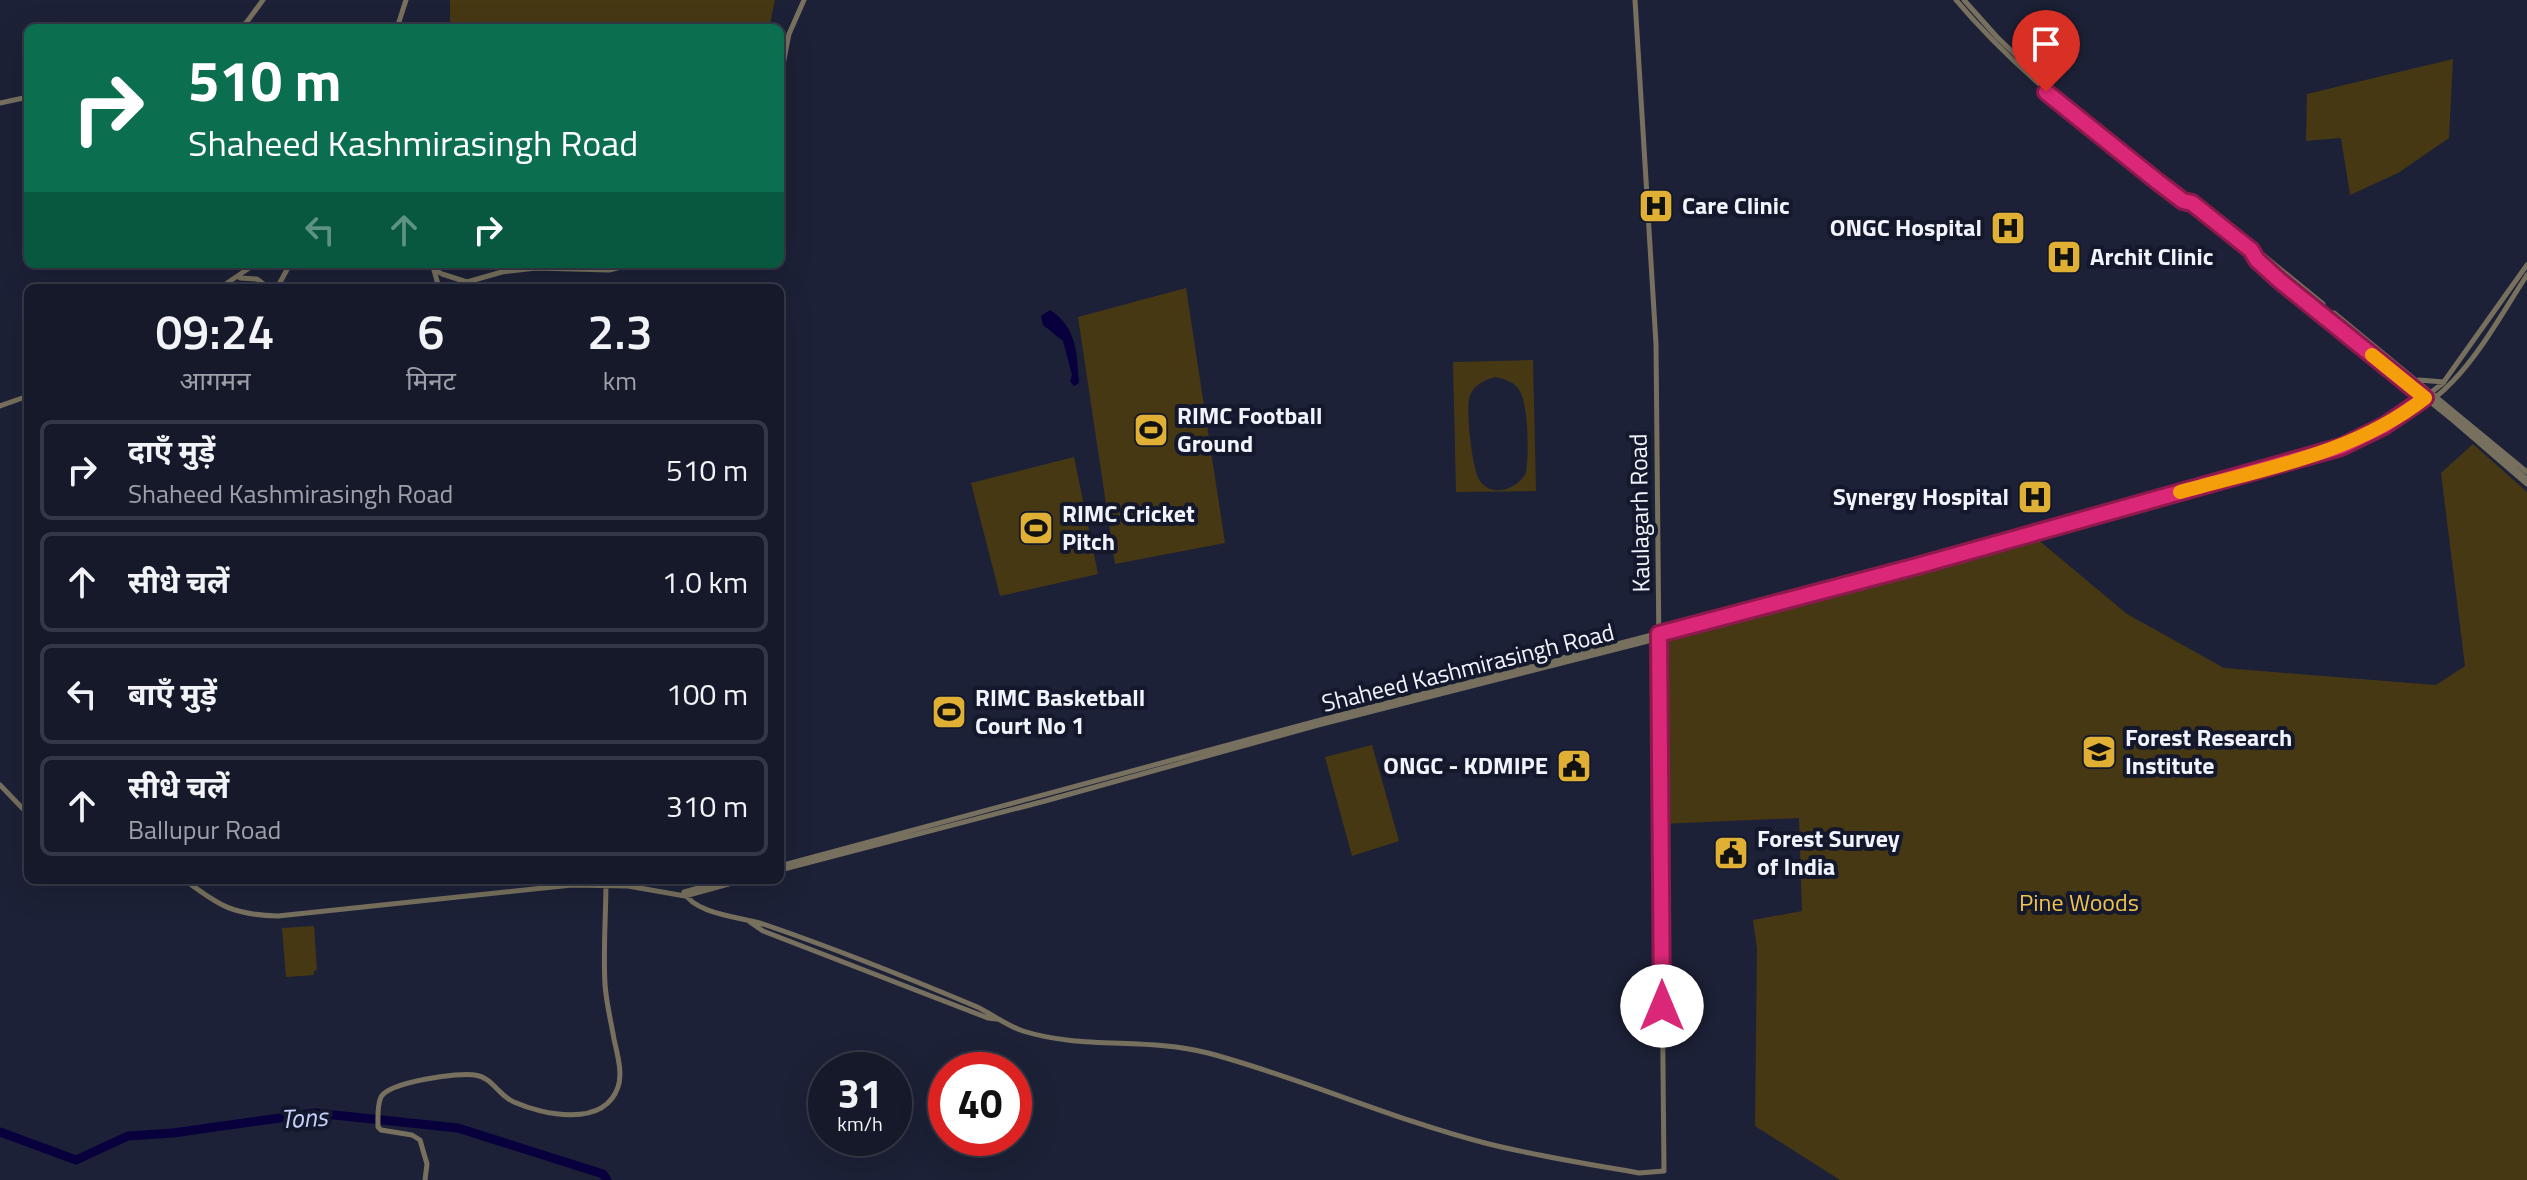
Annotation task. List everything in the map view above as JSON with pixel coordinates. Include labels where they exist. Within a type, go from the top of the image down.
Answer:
[{"type":"street","points":[[244,24],[263,0]]},
{"type":"street","points":[[398,24],[406,0]]},
{"type":"street","points":[[784,60],[789,34],[804,0]]},
{"type":"street","name":"Kaulagarh Road","points":[[683,894],[693,903],[764,924],[973,1005],[1020,1030],[1096,1043],[1164,1044],[1196,1050],[1486,1143],[1639,1173],[1664,1171],[1656,344],[1635,0]]},
{"type":"street","points":[[1956,0],[2036,84],[2251,250],[2477,434],[2527,482]]},
{"type":"street","points":[[1964,0],[2041,79],[2184,198]]},
{"type":"street","points":[[0,103],[24,98]]},
{"type":"street","points":[[2251,250],[2273,263],[2418,380],[2431,397],[2527,482]]},
{"type":"street","points":[[2251,250],[2257,260],[2279,280],[2527,472]]},
{"type":"street","points":[[2431,397],[2527,265]]},
{"type":"street","points":[[226,284],[249,268]]},
{"type":"street","points":[[465,284],[502,272],[536,268],[617,268]]},
{"type":"street","points":[[433,269],[467,282]]},
{"type":"street","points":[[433,269],[438,284]]},
{"type":"street","points":[[2431,397],[2457,376],[2527,275]]},
{"type":"street","points":[[235,278],[247,276],[264,284]]},
{"type":"street","points":[[2418,380],[2444,382]]},
{"type":"street","points":[[0,406],[24,397]]},
{"type":"street","name":"Shaheed Kashmirasingh Road","points":[[1659,636],[1832,595],[2337,453],[2374,437],[2431,397]]},
{"type":"street","name":"Shaheed Kashmirasingh Road","points":[[784,867],[1045,801],[1318,725],[1659,636],[2323,452],[2366,436],[2431,397]]},
{"type":"street","points":[[0,785],[24,810]]},
{"type":"street","points":[[191,884],[223,907],[260,916],[278,916],[583,884]]},
{"type":"street","points":[[425,1180],[427,1164],[420,1140],[412,1135],[381,1130],[377,1125],[381,1098],[398,1086],[433,1078],[474,1074],[486,1078],[501,1095],[513,1102],[563,1115],[585,1114],[601,1108],[612,1098],[619,1082],[605,986],[606,884]]},
{"type":"street","points":[[618,884],[683,894],[726,884]]},
{"type":"street","points":[[683,894],[714,884]]},
{"type":"green space","points":[[450,0],[775,0],[770,24],[450,24]]},
{"type":"green space","points":[[2453,59],[2449,138],[2398,173],[2350,195],[2341,138],[2306,141],[2307,94]]},
{"type":"green space","name":"RIMC Football Ground","points":[[1186,288],[1225,543],[1115,564],[1078,317]]},
{"type":"green space","points":[[1533,360],[1536,491],[1456,492],[1453,362]],"holes":[[[1495,377],[1513,384],[1522,395],[1528,442],[1526,473],[1511,487],[1498,490],[1485,486],[1477,475],[1468,412],[1470,395],[1475,388]]]},
{"type":"green space","name":"Pine Woods","points":[[2473,444],[2527,492],[2527,1180],[1840,1180],[1755,1126],[1757,948],[1753,920],[1802,911],[1799,818],[1661,824],[1659,638],[1832,598],[2036,538],[2127,614],[2224,668],[2436,685],[2465,666],[2441,473]]},
{"type":"green space","name":"RIMC Cricket Pitch","points":[[1074,457],[1098,574],[1000,596],[971,483]]},
{"type":"green space","points":[[1372,745],[1399,841],[1352,856],[1325,757]]},
{"type":"green space","points":[[314,926],[317,970],[314,975],[286,977],[282,928]]},
{"type":"shaded area","points":[[1050,310],[1066,324],[1074,342],[1079,383],[1074,386],[1070,381],[1072,375],[1063,341],[1043,325],[1041,316]]},
{"type":"waterway","name":"Tons","points":[[0,1132],[76,1160],[128,1136],[173,1133],[315,1113],[458,1128],[603,1174],[607,1180]]},
{"type":"slow traffic","points":[[2180,492],[2341,447],[2384,426],[2425,398],[2372,355]]},
{"type":"place","name":"Care Clinic","points":[[1656,206]]},
{"type":"place","name":"ONGC Hospital","points":[[2008,228]]},
{"type":"place","name":"Archit Clinic","points":[[2064,257]]},
{"type":"place","name":"RIMC Football Ground","points":[[1151,430]]},
{"type":"place","name":"Synergy Hospital","points":[[2035,497]]},
{"type":"place","name":"RIMC Cricket Pitch","points":[[1036,528]]},
{"type":"place","name":"RIMC Basketball Court No 1","points":[[949,712]]},
{"type":"place","name":"Forest Research Institute","points":[[2099,752]]},
{"type":"place","name":"ONGC - KDMIPE","points":[[1574,766]]},
{"type":"place","name":"Forest Survey of India","points":[[1731,853]]},
{"type":"route","points":[[1662,1006],[1659,634],[1917,566],[2341,447],[2384,426],[2425,398],[2279,280],[2257,260],[2251,250],[2192,203],[2183,201],[2158,182],[2046,92]]}]
